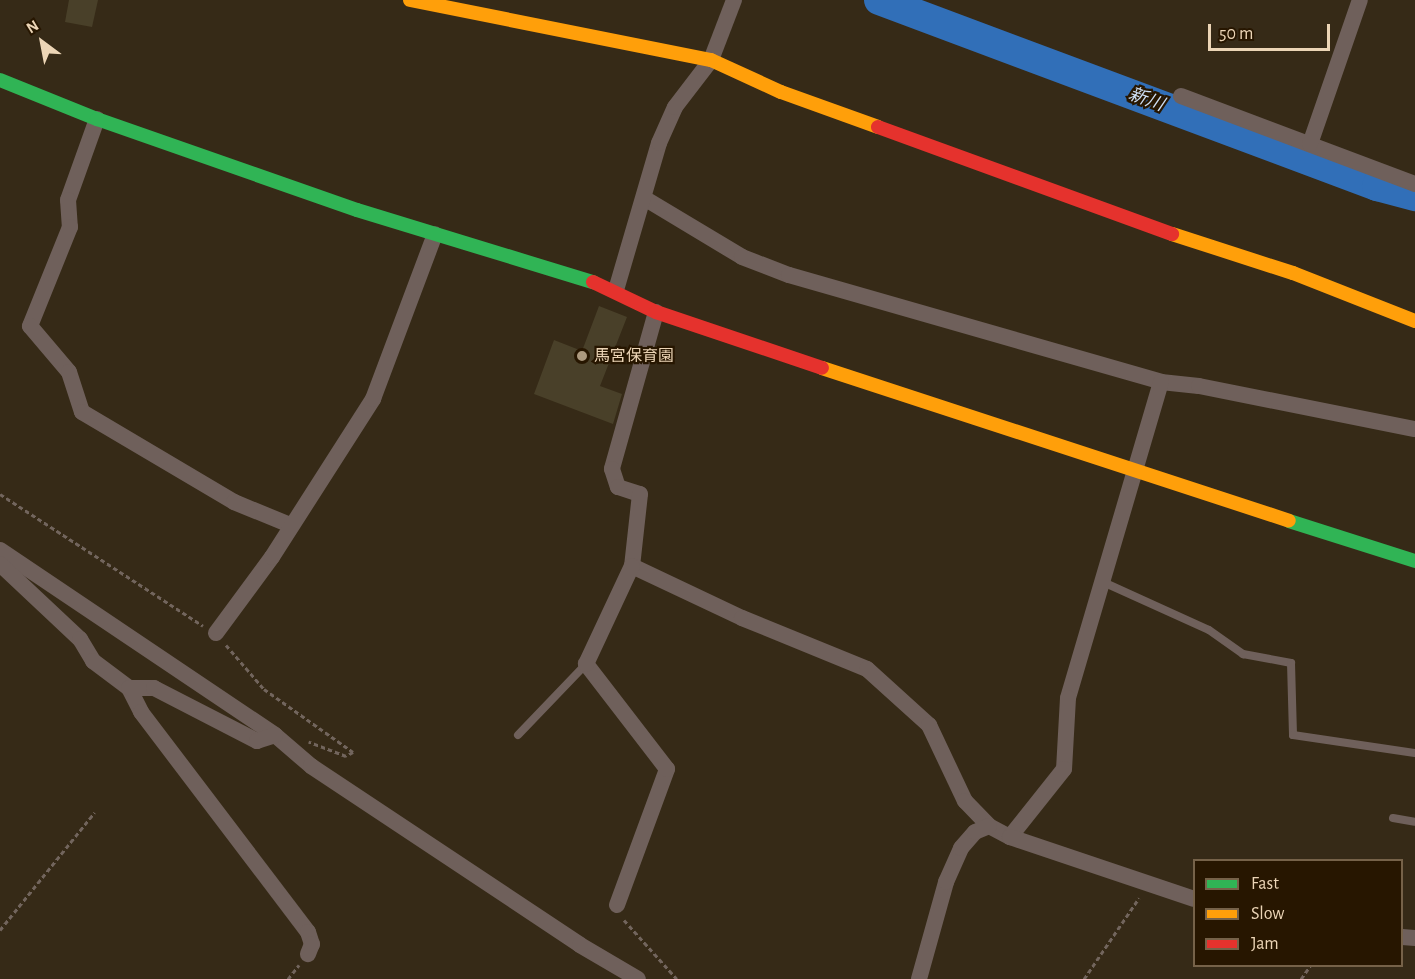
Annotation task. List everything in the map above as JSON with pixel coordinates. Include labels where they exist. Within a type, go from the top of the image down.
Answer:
[{"type":"street","points":[[410,0],[711,60],[781,92],[1178,237],[1293,273],[1415,321]]},
{"type":"street","points":[[616,290],[659,143],[675,107],[711,60],[734,0]]},
{"type":"street","points":[[1310,144],[1360,0]]},
{"type":"street","points":[[0,80],[97,120],[435,234],[518,257],[616,290],[656,312],[1134,473],[1415,561]]},
{"type":"street","points":[[1181,96],[1415,184]]},
{"type":"street","points":[[97,120],[68,200],[70,227],[30,326],[69,372],[82,412],[234,502],[290,525]]},
{"type":"street","points":[[644,198],[742,257],[789,275],[1161,382],[1198,386],[1415,429]]},
{"type":"street","points":[[216,633],[272,557],[290,525],[373,399],[435,234]]},
{"type":"street","points":[[616,905],[667,769],[586,664],[632,566],[640,494],[618,487],[612,469],[656,312]]},
{"type":"street","points":[[1010,837],[1064,770],[1068,698],[1161,382]]},
{"type":"street","points":[[0,550],[276,735],[310,766],[589,952],[639,979]]},
{"type":"street","points":[[0,564],[80,639],[93,661],[129,688],[141,712],[308,932],[312,944],[308,954]]},
{"type":"street","points":[[632,566],[875,676],[929,725],[957,789],[989,826],[1010,837],[1147,886],[1193,899]]},
{"type":"street","points":[[129,688],[154,688],[257,741],[276,735]]},
{"type":"street","points":[[919,979],[950,873],[961,848],[975,832],[989,826]]},
{"type":"lane","points":[[1102,582],[1209,630],[1243,654],[1291,663],[1293,735],[1415,753]]},
{"type":"lane","points":[[518,735],[586,664]]},
{"type":"lane","points":[[1394,818],[1415,822]]},
{"type":"path","points":[[0,494],[216,633],[264,689],[353,752],[346,756],[302,739]]},
{"type":"path","points":[[0,930],[94,812]]},
{"type":"path","points":[[1084,979],[1147,886]]},
{"type":"path","points":[[616,905],[622,917],[677,979]]},
{"type":"building","points":[[69,0],[98,0],[92,27],[65,22]]},
{"type":"building","points":[[599,306],[627,317],[600,386],[622,394],[613,424],[534,394],[554,340],[582,351]]},
{"type":"waterway","name":"新川","points":[[879,0],[1377,186],[1415,196]]},
{"type":"traffic: fast","points":[[0,80],[97,119],[357,210],[593,282]]},
{"type":"traffic: fast","points":[[1289,521],[1415,561]]},
{"type":"traffic: slow","points":[[410,0],[711,60],[781,92],[878,127]]},
{"type":"traffic: slow","points":[[1172,234],[1293,273],[1415,321]]},
{"type":"traffic: slow","points":[[822,368],[1289,521]]},
{"type":"traffic: jam","points":[[878,127],[1172,234]]},
{"type":"traffic: jam","points":[[593,282],[656,312],[822,368]]},
{"type":"place","name":"馬宮保育園","points":[[582,356]]}]
